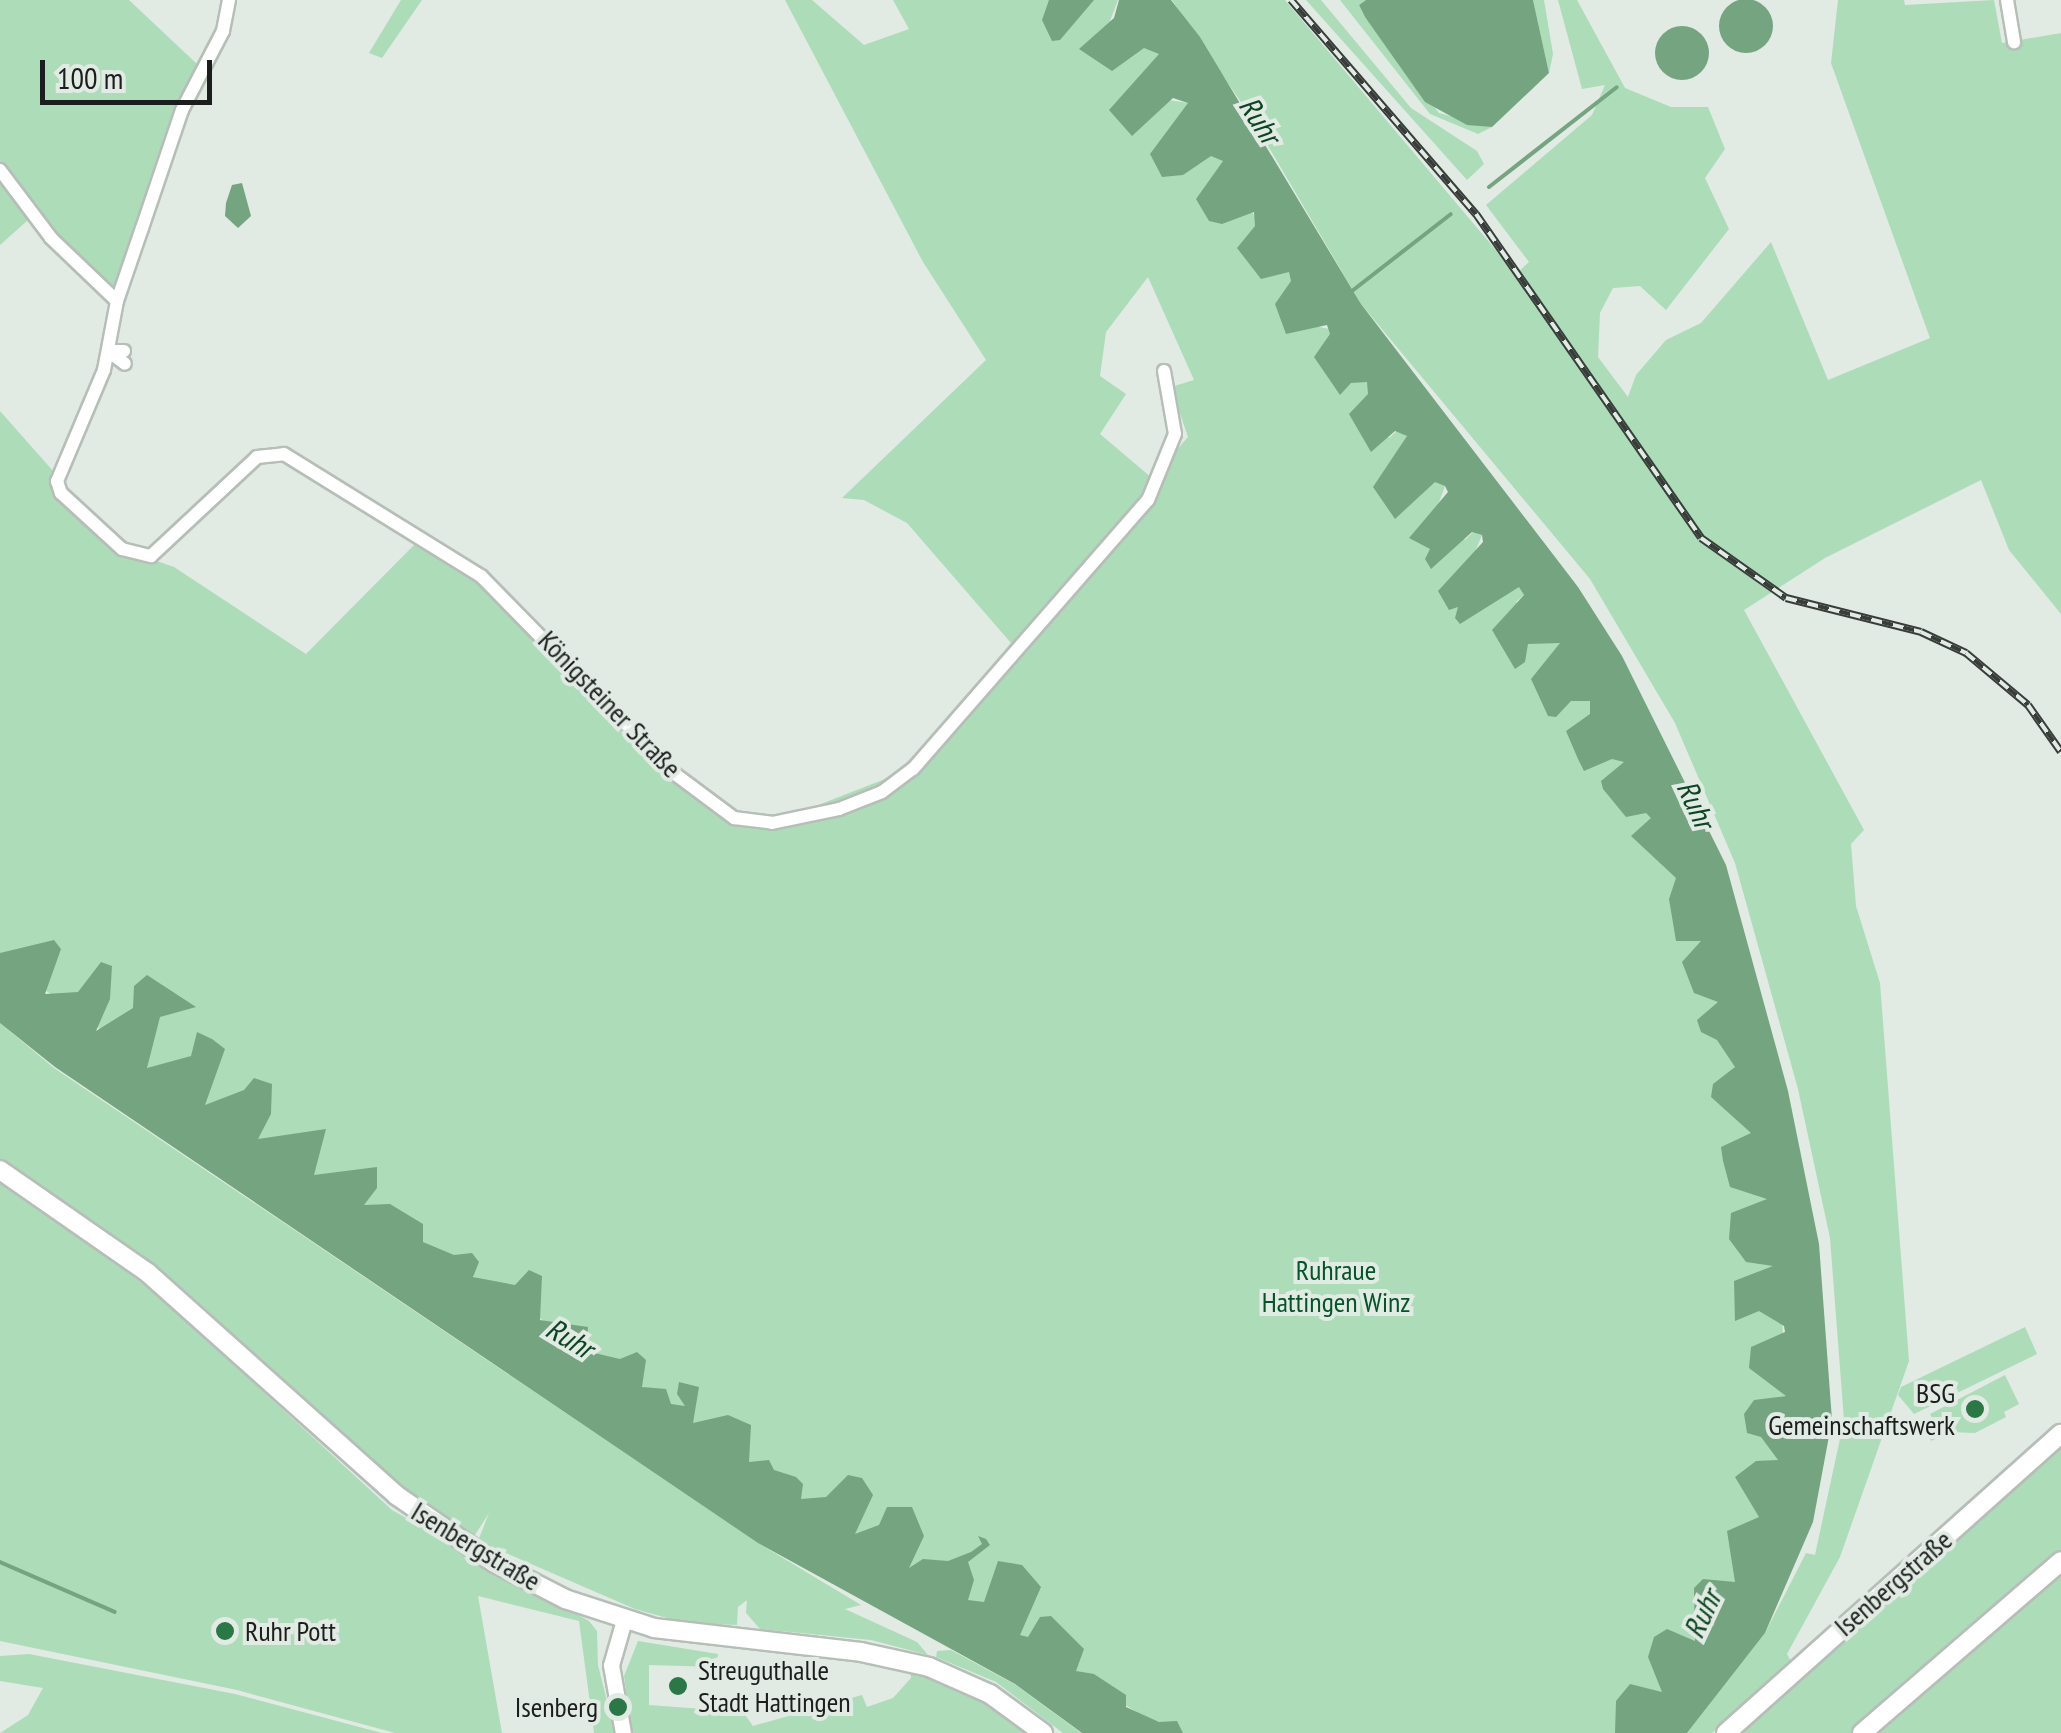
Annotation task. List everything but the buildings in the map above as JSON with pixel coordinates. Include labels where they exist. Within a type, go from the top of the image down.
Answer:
[{"type":"main road","name":"Isenbergstraße","points":[[0,1170],[194,1310],[422,1516],[513,1572],[624,1620],[704,1638],[899,1659],[959,1678],[1043,1733]]},
{"type":"main road","name":"Isenbergstraße","points":[[1726,1733],[2061,1434]]},
{"type":"main road","points":[[1862,1733],[2061,1561]]},
{"type":"street","name":"Königsteiner Straße","points":[[228,0],[222,32],[182,110],[117,301],[108,351],[56,481],[67,500],[127,552],[144,556],[163,549],[257,457],[284,454],[397,518],[480,576],[712,806],[734,818],[772,823],[840,809],[904,777],[1135,516],[1156,486],[1175,434],[1164,370]]},
{"type":"street","points":[[2007,0],[2014,42]]},
{"type":"street","points":[[0,170],[51,238],[117,301]]},
{"type":"street","points":[[108,351],[124,357]]},
{"type":"street","points":[[622,1733],[611,1664],[624,1620]]},
{"type":"green space","points":[[0,0],[129,0],[198,65],[170,125],[114,291],[25,203],[0,162]]},
{"type":"green space","points":[[401,0],[422,0],[382,58],[369,53]]},
{"type":"green space","name":"Ruhraue Hattingen Winz","points":[[785,0],[812,0],[864,45],[909,29],[893,0],[1118,0],[1110,21],[1160,54],[1168,100],[1188,103],[1180,118],[1223,161],[1217,174],[1257,218],[1255,226],[1278,269],[1289,271],[1315,326],[1329,329],[1352,382],[1367,382],[1389,438],[1398,430],[1407,436],[1398,452],[1445,486],[1438,505],[1465,540],[1473,532],[1482,535],[1475,552],[1520,587],[1524,595],[1516,602],[1560,643],[1681,860],[1771,1148],[1787,1396],[1777,1397],[1771,1448],[1778,1460],[1769,1462],[1759,1517],[1735,1582],[1707,1638],[1628,1733],[1170,1733],[816,1511],[604,1359],[146,1069],[148,1063],[0,958],[0,411],[122,549],[174,567],[306,654],[421,538],[483,582],[723,813],[772,823],[903,772],[1011,643],[907,523],[864,500],[842,498],[986,360],[923,262]],"holes":[[[1148,277],[1194,380],[1171,387],[1188,437],[1152,478],[1100,434],[1126,394],[1100,376],[1106,332]]]},
{"type":"green space","points":[[1172,0],[1285,0],[1516,274],[1529,262],[1486,205],[1592,115],[1605,85],[1582,89],[1558,0],[1577,0],[1625,88],[1671,107],[1708,107],[1725,149],[1705,178],[1729,229],[1666,310],[1640,286],[1613,288],[1600,313],[1598,357],[1628,397],[1636,375],[1666,340],[1701,323],[1771,242],[1828,380],[1930,338],[1831,63],[1838,0],[1904,0],[1905,5],[1994,0],[2002,43],[2061,33],[2061,614],[2009,550],[1981,480],[1825,558],[1744,610],[1864,830],[1851,844],[1856,906],[1880,983],[1909,1361],[1840,1557],[1787,1654],[1792,1663],[1712,1733],[1687,1733],[1765,1633],[1806,1553],[1815,1555],[1844,1420],[1830,1238],[1798,1089],[1735,863],[1675,723],[1590,579],[1361,304],[1251,117]]},
{"type":"green space","points":[[1306,0],[1321,0],[1411,108],[1477,151],[1484,164],[1467,180]]},
{"type":"green space","points":[[1340,0],[1366,0],[1359,5],[1365,17],[1439,113],[1492,127],[1478,134],[1430,114]]},
{"type":"green space","points":[[1533,0],[1544,0],[1553,54],[1549,73]]},
{"type":"green space","points":[[0,176],[28,220],[0,245]]},
{"type":"green space","points":[[0,1023],[54,1068],[763,1546],[861,1605],[845,1609],[917,1642],[928,1655],[871,1640],[760,1629],[746,1613],[747,1600],[738,1607],[737,1625],[685,1623],[635,1609],[478,1541],[489,1513],[473,1538],[430,1512],[202,1306],[0,1160]]},
{"type":"green space","points":[[0,1179],[158,1295],[392,1510],[589,1621],[597,1631],[598,1665],[615,1733],[594,1733],[579,1621],[478,1596],[502,1733],[395,1733],[237,1690],[0,1641]]},
{"type":"green space","points":[[2025,1327],[2037,1354],[1914,1414],[1898,1395],[1901,1387]]},
{"type":"green space","name":"BSG Gemeinschaftswerk","points":[[2005,1375],[2019,1404],[2004,1412],[2006,1417],[1975,1433],[1950,1432],[1931,1441],[1923,1425],[1933,1420],[1930,1414]]},
{"type":"green space","points":[[2061,1445],[2061,1733],[1743,1733],[1819,1658]]},
{"type":"green space","points":[[638,1641],[718,1654],[716,1667],[649,1665],[649,1705],[743,1712],[753,1726],[862,1695],[867,1707],[893,1698],[911,1678],[910,1668],[950,1682],[1031,1733],[632,1733],[624,1676]]},
{"type":"green space","points":[[951,1650],[1016,1685],[1081,1733],[1063,1733],[996,1682],[936,1657],[937,1651]]},
{"type":"green space","points":[[29,1654],[235,1694],[382,1733],[0,1733],[28,1715],[43,1688],[0,1681],[0,1656]]},
{"type":"water","points":[[1746,-1],[1765,7],[1773,26],[1765,45],[1746,53],[1727,45],[1719,26],[1727,7]]},
{"type":"water","points":[[1049,0],[1094,0],[1060,40],[1052,41],[1042,20]]},
{"type":"water","name":"Ruhr","points":[[1119,0],[1171,0],[1200,37],[1361,304],[1578,587],[1622,656],[1726,865],[1788,1091],[1819,1244],[1832,1420],[1813,1522],[1765,1633],[1687,1733],[1615,1733],[1616,1701],[1630,1684],[1662,1692],[1648,1657],[1654,1637],[1667,1629],[1695,1641],[1694,1588],[1703,1579],[1735,1582],[1727,1531],[1759,1517],[1735,1477],[1756,1461],[1778,1460],[1761,1437],[1747,1433],[1744,1414],[1754,1400],[1786,1396],[1749,1368],[1751,1347],[1785,1332],[1784,1326],[1759,1311],[1735,1321],[1734,1281],[1773,1266],[1746,1262],[1729,1239],[1731,1213],[1767,1199],[1730,1187],[1723,1161],[1721,1147],[1751,1133],[1711,1097],[1713,1084],[1735,1067],[1717,1040],[1701,1032],[1697,1020],[1718,1002],[1694,993],[1682,962],[1701,941],[1676,941],[1669,899],[1676,878],[1631,836],[1651,818],[1646,813],[1626,817],[1603,789],[1601,781],[1624,762],[1612,759],[1584,771],[1578,759],[1566,731],[1590,714],[1590,701],[1571,701],[1556,717],[1548,716],[1531,679],[1560,643],[1528,644],[1525,662],[1515,669],[1492,630],[1524,595],[1519,587],[1460,624],[1455,618],[1458,607],[1449,610],[1438,591],[1483,542],[1482,535],[1472,532],[1431,569],[1425,559],[1430,549],[1409,538],[1448,492],[1445,486],[1435,482],[1395,519],[1373,487],[1407,436],[1395,431],[1371,452],[1349,414],[1368,394],[1367,382],[1351,383],[1340,395],[1314,357],[1330,334],[1327,325],[1286,334],[1275,304],[1291,281],[1289,272],[1261,279],[1237,248],[1255,226],[1254,212],[1222,224],[1209,221],[1196,199],[1223,161],[1211,156],[1183,175],[1162,177],[1150,154],[1188,103],[1173,98],[1132,136],[1109,110],[1159,54],[1144,48],[1112,71],[1079,49],[1114,18]]},
{"type":"water","points":[[1366,0],[1533,0],[1549,73],[1492,127],[1467,125],[1425,102],[1365,17],[1359,5]]},
{"type":"water","points":[[1682,26],[1701,34],[1709,53],[1701,72],[1682,80],[1663,72],[1655,53],[1663,34]]},
{"type":"water","points":[[242,183],[251,216],[238,228],[225,216],[226,203],[232,185]]},
{"type":"water","name":"Ruhr","points":[[54,940],[61,949],[45,994],[78,992],[101,962],[112,966],[110,999],[96,1031],[133,1008],[134,986],[147,975],[196,1007],[160,1017],[147,1068],[191,1056],[197,1032],[212,1039],[225,1049],[205,1105],[244,1090],[254,1078],[272,1084],[271,1114],[258,1139],[326,1129],[314,1175],[377,1167],[377,1188],[364,1205],[390,1204],[423,1224],[423,1242],[454,1255],[472,1253],[479,1262],[473,1277],[515,1285],[529,1270],[542,1276],[540,1320],[588,1327],[586,1351],[620,1359],[637,1352],[646,1360],[642,1387],[666,1389],[671,1404],[685,1406],[677,1394],[679,1382],[699,1387],[693,1423],[728,1415],[751,1425],[749,1462],[769,1460],[774,1470],[796,1477],[803,1484],[801,1499],[826,1497],[848,1475],[862,1478],[873,1495],[855,1534],[879,1525],[887,1507],[912,1507],[924,1536],[909,1568],[923,1559],[948,1561],[982,1544],[978,1536],[986,1539],[990,1545],[968,1562],[974,1580],[968,1600],[984,1602],[998,1561],[1022,1565],[1041,1587],[1020,1635],[1028,1637],[1040,1617],[1051,1616],[1084,1649],[1076,1671],[1094,1674],[1126,1695],[1126,1707],[1159,1722],[1177,1721],[1183,1733],[1082,1733],[1015,1684],[758,1543],[55,1067],[0,1023],[0,953]]},
{"type":"waterway","points":[[1489,187],[1617,87]]},
{"type":"waterway","points":[[1352,291],[1451,214]]},
{"type":"waterway","points":[[0,1562],[115,1612]]},
{"type":"railway","points":[[1291,0],[1476,214],[1701,538],[1786,598],[1921,632],[1966,653],[2028,705],[2061,752]]},
{"type":"place","name":"BSG Gemeinschaftswerk","points":[[1975,1409]]},
{"type":"place","name":"Ruhr Pott","points":[[225,1631]]},
{"type":"place","name":"Streuguthalle Stadt Hattingen","points":[[678,1686]]},
{"type":"place","name":"Isenberg","points":[[618,1707]]}]
